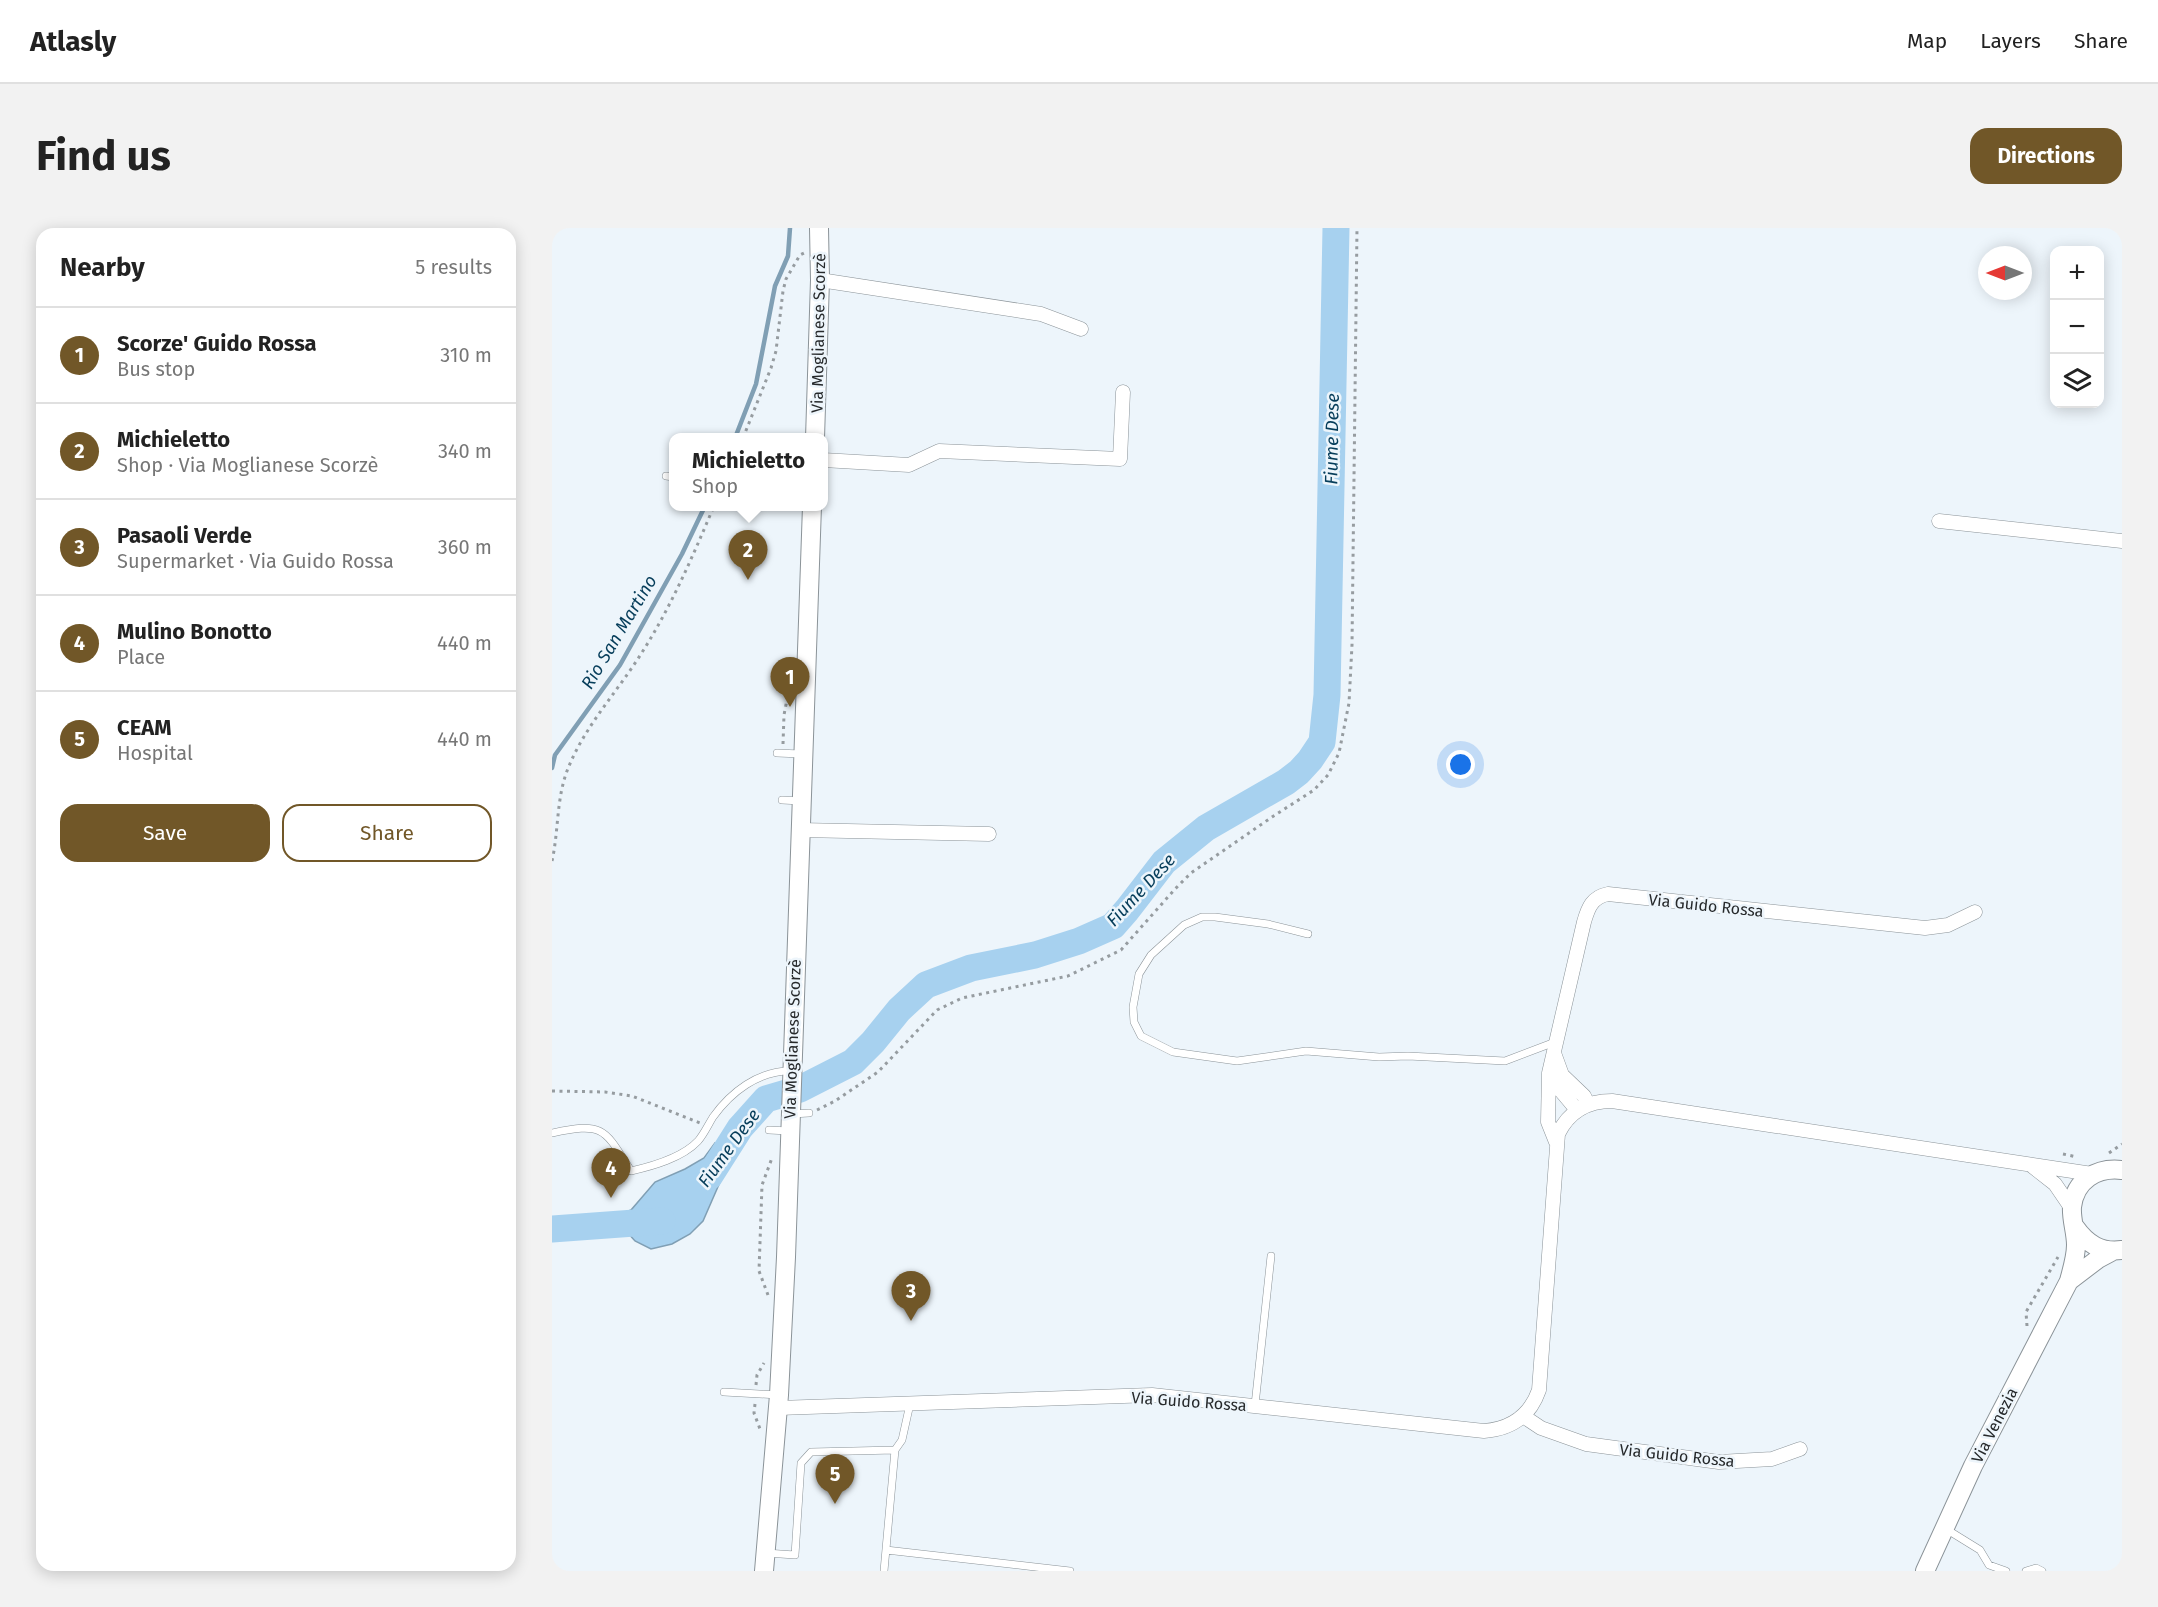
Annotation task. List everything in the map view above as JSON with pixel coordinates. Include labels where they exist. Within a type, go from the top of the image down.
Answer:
[{"type":"main road","name":"Via Moglianese Scorzè","points":[[815,433],[820,280],[813,252],[819,228]]},
{"type":"main road","name":"Via Moglianese Scorzè","points":[[765,1562],[778,1401],[812,511]]},
{"type":"main road","points":[[2072,1209],[2075,1195],[2082,1183],[2092,1174],[2115,1164]]},
{"type":"main road","name":"Via Venezia","points":[[1925,1571],[2006,1400],[2068,1281],[2075,1255],[2075,1227],[2072,1209]]},
{"type":"main road","name":"Via Venezia","points":[[2075,1227],[2091,1245],[2102,1250],[2118,1251]]},
{"type":"main road","name":"Via Venezia","points":[[2068,1281],[2098,1259],[2118,1251]]},
{"type":"street","points":[[820,280],[1041,314],[1081,329]]},
{"type":"street","points":[[828,460],[909,465],[939,452],[1120,459],[1124,392]]},
{"type":"street","points":[[1939,521],[2122,541]]},
{"type":"street","points":[[800,830],[989,834]]},
{"type":"street","name":"Via Guido Rossa","points":[[1556,1142],[1548,1122],[1549,1073],[1588,907],[1596,898],[1602,895],[1925,928],[1948,925],[1975,912]]},
{"type":"street","points":[[1555,1048],[1562,1075],[1584,1096],[1583,1107]]},
{"type":"street","points":[[1549,1073],[1556,1085],[1583,1107]]},
{"type":"street","points":[[1583,1107],[1596,1101],[1612,1101],[2092,1174]]},
{"type":"street","name":"Via Guido Rossa","points":[[778,1401],[910,1404],[1152,1395],[1484,1431],[1505,1427],[1523,1416],[1535,1400],[1540,1380],[1556,1142],[1562,1125],[1583,1107]]},
{"type":"street","points":[[2030,1165],[2055,1184],[2072,1209]]},
{"type":"street","name":"Via Guido Rossa","points":[[1523,1416],[1541,1428],[1586,1444],[1719,1462],[1772,1459],[1800,1449]]},
{"type":"lane","points":[[785,679],[806,680]]},
{"type":"lane","points":[[777,753],[803,754]]},
{"type":"lane","points":[[782,800],[801,801]]},
{"type":"lane","points":[[1308,934],[1268,924],[1215,917],[1202,917],[1184,926],[1151,955],[1139,974],[1133,1007],[1134,1022],[1141,1036],[1173,1052],[1237,1061],[1306,1051],[1378,1057],[1408,1056],[1504,1061],[1555,1048]]},
{"type":"lane","points":[[552,1133],[578,1128],[605,1132],[631,1171],[646,1168],[682,1153],[700,1139],[729,1097],[743,1088],[775,1071],[791,1077]]},
{"type":"lane","points":[[769,1130],[809,1113]]},
{"type":"lane","points":[[1255,1405],[1271,1256]]},
{"type":"lane","points":[[724,1392],[756,1393],[778,1401]]},
{"type":"lane","points":[[884,1571],[895,1450],[902,1440],[910,1404]]},
{"type":"lane","points":[[765,1562],[795,1555],[801,1463],[811,1452],[895,1450]]},
{"type":"lane","points":[[1944,1528],[1980,1550],[1989,1565],[2006,1571]]},
{"type":"lane","points":[[886,1550],[1070,1571]]},
{"type":"lane","points":[[2026,1571],[2036,1568],[2042,1571]]},
{"type":"path","points":[[809,1113],[836,1101],[878,1072],[915,1030],[937,1010],[962,998],[1068,976],[1120,950],[1191,873],[1314,790],[1328,775],[1339,753],[1349,703],[1354,519],[1357,228]]},
{"type":"path","points":[[745,433],[776,351],[786,279],[800,255],[813,252]]},
{"type":"path","points":[[552,861],[563,787],[567,769],[576,748],[666,613],[712,511]]},
{"type":"path","points":[[552,1090],[605,1092],[632,1096],[707,1126]]},
{"type":"path","points":[[2115,1164],[2112,1152],[2122,1144]]},
{"type":"path","points":[[2054,1153],[2080,1158]]},
{"type":"path","points":[[768,1305],[768,1295],[759,1271],[759,1250],[762,1185],[773,1156]]},
{"type":"path","points":[[2028,1335],[2026,1312],[2058,1256]]},
{"type":"path","points":[[761,1434],[754,1413],[757,1375],[766,1359]]},
{"type":"water","points":[[715,1143],[734,1150],[703,1221],[690,1234],[672,1244],[651,1249],[635,1241],[626,1231],[623,1213],[631,1210],[655,1182],[704,1158]]},
{"type":"waterway","name":"Rio San Martino","points":[[737,433],[756,384],[775,286],[788,256],[790,228]]},
{"type":"waterway","name":"Fiume Dese","points":[[709,1177],[740,1128],[766,1099],[800,1089],[853,1062],[899,1010],[926,985],[971,968],[1035,955],[1079,941],[1113,926],[1164,862],[1206,828],[1286,782],[1310,760],[1322,742],[1327,695],[1336,228]]},
{"type":"waterway","name":"Rio San Martino","points":[[552,768],[555,755],[620,665],[682,554],[703,511]]},
{"type":"waterway","name":"Fiume Dese","points":[[552,1229],[662,1221]]},
{"type":"place","name":"Michieletto","points":[[748,580]]},
{"type":"place","name":"Scorze' Guido Rossa","points":[[790,707]]},
{"type":"place","name":"Mulino Bonotto","points":[[611,1198]]},
{"type":"place","name":"Pasaoli Verde","points":[[911,1321]]},
{"type":"place","name":"CEAM","points":[[835,1504]]}]
